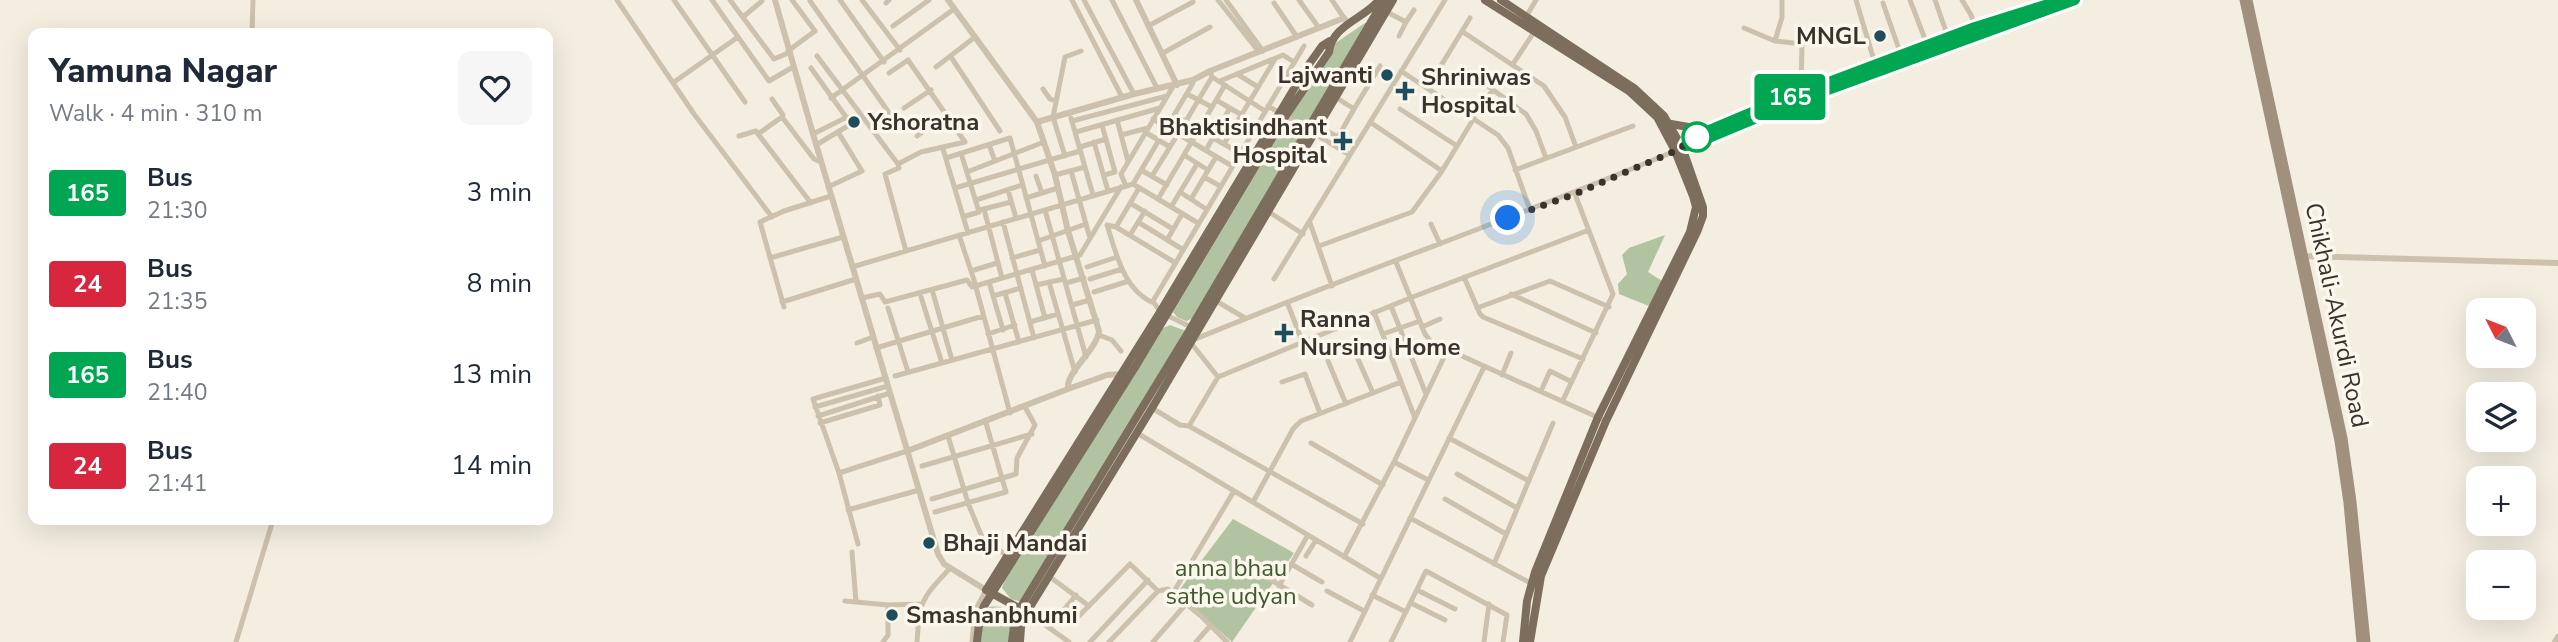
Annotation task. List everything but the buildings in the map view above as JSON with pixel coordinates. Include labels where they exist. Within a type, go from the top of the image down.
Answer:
[{"type":"main road","points":[[989,592],[1163,314],[1282,115],[1307,67],[1322,46],[1330,41],[1346,21],[1387,0]]},
{"type":"main road","points":[[1020,642],[1024,610],[1050,577],[1153,408],[1194,329],[1387,12],[1387,0]]},
{"type":"main road","points":[[1194,329],[1216,301],[1269,212],[1387,0]]},
{"type":"main road","points":[[1485,0],[1640,92],[1671,124],[1700,195],[1703,216],[1677,275],[1602,419],[1534,585],[1523,642]]},
{"type":"main road","points":[[1501,0],[1526,17],[1536,28],[1629,91],[1657,117],[1681,148]]},
{"type":"main road","points":[[1681,148],[1876,69],[2061,0]]},
{"type":"main road","points":[[1681,148],[1688,141],[1709,130],[1801,93],[1876,69],[1900,55],[1928,49],[1948,37],[1977,31],[2075,0]]},
{"type":"main road","name":"Chikhali-Akurdi Road","points":[[2244,0],[2302,256]]},
{"type":"main road","name":"Chikhali-Akurdi Road","points":[[2249,0],[2343,456],[2367,642]]},
{"type":"main road","points":[[1282,115],[1329,52],[1330,41]]},
{"type":"main road","points":[[1671,124],[1693,130],[1709,130]]},
{"type":"main road","points":[[974,642],[989,592],[1007,556],[1163,314]]},
{"type":"main road","points":[[1013,642],[1014,626],[1190,340]]},
{"type":"main road","name":"Chikhali-Akurdi Road","points":[[2343,456],[2360,642]]},
{"type":"main road","points":[[1530,642],[1534,585]]},
{"type":"main road","points":[[989,592],[1024,610]]},
{"type":"street","points":[[252,28],[253,0]]},
{"type":"street","points":[[617,0],[694,114],[772,216]]},
{"type":"street","points":[[674,0],[745,102]]},
{"type":"street","points":[[712,0],[769,81],[793,67]]},
{"type":"street","points":[[730,0],[774,59],[788,52],[825,24]]},
{"type":"street","points":[[775,0],[788,52],[940,559],[989,592]]},
{"type":"street","points":[[792,0],[815,31]]},
{"type":"street","points":[[840,0],[884,62]]},
{"type":"street","points":[[862,0],[900,50]]},
{"type":"street","points":[[893,26],[929,0]]},
{"type":"street","points":[[948,0],[1037,122],[1055,175],[1068,231],[1087,279],[1099,335],[1068,380],[1068,389]]},
{"type":"street","points":[[1072,0],[1122,97]]},
{"type":"street","points":[[1084,0],[1134,94]]},
{"type":"street","points":[[1112,0],[1157,88]]},
{"type":"street","points":[[1136,0],[1176,85]]},
{"type":"street","points":[[1218,0],[1261,51]]},
{"type":"street","points":[[1226,0],[1261,51]]},
{"type":"street","points":[[1299,0],[1320,28]]},
{"type":"street","points":[[1037,122],[1193,80],[1320,28],[1346,21],[1332,0]]},
{"type":"street","points":[[1274,279],[1445,0]]},
{"type":"street","points":[[1526,17],[1536,0]]},
{"type":"street","points":[[1775,41],[1782,18],[1782,0]]},
{"type":"street","points":[[1856,0],[1876,69]]},
{"type":"street","points":[[1910,0],[1928,49]]},
{"type":"street","points":[[1935,0],[1948,37]]},
{"type":"street","points":[[1962,0],[1977,31]]},
{"type":"street","points":[[743,17],[762,1]]},
{"type":"street","points":[[810,1],[897,124]]},
{"type":"street","points":[[1150,25],[1193,2]]},
{"type":"street","points":[[1274,3],[1297,37]]},
{"type":"street","points":[[1884,3],[1900,55]]},
{"type":"street","points":[[831,98],[954,9]]},
{"type":"street","points":[[1399,36],[1414,10]]},
{"type":"street","points":[[1387,12],[1406,22]]},
{"type":"street","points":[[1428,87],[1471,18]]},
{"type":"street","points":[[1163,53],[1210,27]]},
{"type":"street","points":[[1513,64],[1536,28]]},
{"type":"street","points":[[1744,28],[1775,41],[1802,44],[1801,93]]},
{"type":"street","points":[[1463,32],[1535,78],[1551,94],[1565,117],[1576,146]]},
{"type":"street","points":[[674,82],[738,37]]},
{"type":"street","points":[[936,67],[975,37]]},
{"type":"street","points":[[1154,303],[1174,262],[1304,46]]},
{"type":"street","points":[[1065,156],[1053,117],[1065,57],[1081,51]]},
{"type":"street","points":[[1153,216],[1167,185],[1216,100],[1222,83],[1283,55],[1307,67]]},
{"type":"street","points":[[817,56],[900,168],[885,174],[906,251]]},
{"type":"street","points":[[951,57],[1000,131]]},
{"type":"street","points":[[1224,144],[1275,59]]},
{"type":"street","points":[[890,73],[908,60],[965,142],[921,152],[898,164]]},
{"type":"street","points":[[1314,131],[1338,137],[1380,66]]},
{"type":"street","points":[[811,68],[851,124],[816,145]]},
{"type":"street","points":[[1466,70],[1526,114],[1546,158]]},
{"type":"street","points":[[1401,71],[1476,116],[1503,140],[1530,210]]},
{"type":"street","points":[[1211,74],[1250,101],[1314,131],[1350,155]]},
{"type":"street","points":[[1186,121],[1211,74]]},
{"type":"street","points":[[1237,74],[1258,87]]},
{"type":"street","points":[[1167,127],[1194,83],[1193,80]]},
{"type":"street","points":[[1116,227],[1130,203],[1129,186],[1121,174],[1176,85]]},
{"type":"street","points":[[1043,89],[1050,99],[1056,101]]},
{"type":"street","points":[[904,108],[931,90]]},
{"type":"street","points":[[1319,246],[1412,212],[1492,91]]},
{"type":"street","points":[[1187,94],[1212,107]]},
{"type":"street","points":[[1072,121],[1168,96]]},
{"type":"street","points":[[1337,98],[1354,109]]},
{"type":"street","points":[[772,99],[782,117],[814,159],[821,162]]},
{"type":"street","points":[[1216,100],[1242,115]]},
{"type":"street","points":[[1076,132],[1160,108]]},
{"type":"street","points":[[1206,150],[1230,108]]},
{"type":"street","points":[[1400,108],[1457,146]]},
{"type":"street","points":[[1069,113],[1093,195]]},
{"type":"street","points":[[917,136],[947,114]]},
{"type":"street","points":[[1175,115],[1199,129]]},
{"type":"street","points":[[758,134],[782,117]]},
{"type":"street","points":[[813,134],[847,117]]},
{"type":"street","points":[[1153,119],[1232,166]]},
{"type":"street","points":[[1117,120],[1128,161]]},
{"type":"street","points":[[1370,121],[1441,171]]},
{"type":"street","points":[[1204,122],[1217,130]]},
{"type":"street","points":[[1238,122],[1253,131]]},
{"type":"street","points":[[1102,125],[1115,172],[1104,175]]},
{"type":"street","points":[[1515,170],[1633,126]]},
{"type":"street","points":[[1121,135],[1147,130]]},
{"type":"street","points":[[1147,130],[1170,147]]},
{"type":"street","points":[[739,136],[756,131],[811,203]]},
{"type":"street","points":[[828,187],[862,171],[838,132]]},
{"type":"street","points":[[1152,176],[1178,134]]},
{"type":"street","points":[[946,158],[1010,138],[1045,266]]},
{"type":"street","points":[[1213,138],[1240,153]]},
{"type":"street","points":[[955,188],[1065,156],[1106,139]]},
{"type":"street","points":[[862,298],[880,294],[885,302],[965,280],[968,280],[971,287],[1077,256],[1101,220],[1142,170],[1159,140]]},
{"type":"street","points":[[967,172],[1044,142]]},
{"type":"street","points":[[1094,142],[1108,191]]},
{"type":"street","points":[[989,145],[995,161]]},
{"type":"street","points":[[1217,377],[1190,340],[1575,194],[1681,148]]},
{"type":"street","points":[[943,149],[968,233]]},
{"type":"street","points":[[961,153],[976,200],[989,227],[1002,278]]},
{"type":"street","points":[[1132,154],[1146,162]]},
{"type":"street","points":[[1166,154],[1180,162]]},
{"type":"street","points":[[1184,155],[1208,170]]},
{"type":"street","points":[[1191,199],[1216,157]]},
{"type":"street","points":[[1171,207],[1197,164]]},
{"type":"street","points":[[1055,175],[1102,168]]},
{"type":"street","points":[[1142,170],[1167,185]]},
{"type":"street","points":[[1071,171],[1090,238]]},
{"type":"street","points":[[1037,176],[1042,193]]},
{"type":"street","points":[[1204,177],[1220,186]]},
{"type":"street","points":[[976,200],[1022,185]]},
{"type":"street","points":[[852,267],[1129,186],[1198,223]]},
{"type":"street","points":[[1026,198],[1058,188]]},
{"type":"street","points":[[1007,190],[1016,218]]},
{"type":"street","points":[[1180,192],[1206,209]]},
{"type":"street","points":[[1563,400],[1613,294],[1575,194]]},
{"type":"street","points":[[831,196],[760,222],[783,304],[856,279]]},
{"type":"street","points":[[963,217],[1011,202]]},
{"type":"street","points":[[1130,203],[1173,229]]},
{"type":"street","points":[[1045,210],[1086,357]]},
{"type":"street","points":[[1130,236],[1144,211]]},
{"type":"street","points":[[1269,212],[1303,234]]},
{"type":"street","points":[[1167,240],[1182,214]]},
{"type":"street","points":[[1101,220],[1174,262]]},
{"type":"street","points":[[1003,222],[1034,338]]},
{"type":"street","points":[[1138,222],[1182,249]]},
{"type":"street","points":[[1310,223],[1332,286]]},
{"type":"street","points":[[1038,241],[1086,224]]},
{"type":"street","points":[[1431,224],[1440,244]]},
{"type":"street","points":[[1107,225],[1122,269],[1143,298],[1154,303],[1163,314],[1194,329]]},
{"type":"street","points":[[1189,425],[1217,377],[1374,312],[1589,230]]},
{"type":"street","points":[[959,235],[1010,413]]},
{"type":"street","points":[[770,258],[843,237]]},
{"type":"street","points":[[993,247],[1008,242]]},
{"type":"street","points":[[1013,258],[1040,250]]},
{"type":"street","points":[[2302,256],[2558,263]]},
{"type":"street","points":[[1087,267],[1117,257]]},
{"type":"street","points":[[1396,262],[1431,342],[1602,419]]},
{"type":"street","points":[[971,271],[997,263]]},
{"type":"street","points":[[1036,285],[1087,279],[1122,269]]},
{"type":"street","points":[[1032,270],[1045,318]]},
{"type":"street","points":[[1464,277],[1483,317],[1583,359]]},
{"type":"street","points":[[1094,292],[1129,281]]},
{"type":"street","points":[[1478,308],[1550,281],[1609,307]]},
{"type":"street","points":[[989,282],[1003,330]]},
{"type":"street","points":[[1049,282],[1075,372]]},
{"type":"street","points":[[993,296],[1021,288]]},
{"type":"street","points":[[933,293],[952,360]]},
{"type":"street","points":[[1005,293],[1019,342]]},
{"type":"street","points":[[1024,298],[1039,294]]},
{"type":"street","points":[[1511,294],[1596,332]]},
{"type":"street","points":[[921,297],[942,363]]},
{"type":"street","points":[[1072,305],[1090,300]]},
{"type":"street","points":[[1216,301],[1245,318]]},
{"type":"street","points":[[1287,302],[1302,341]]},
{"type":"street","points":[[1391,306],[1426,394]]},
{"type":"street","points":[[888,308],[908,372]]},
{"type":"street","points":[[1374,312],[1415,418]]},
{"type":"street","points":[[1030,322],[1058,314]]},
{"type":"street","points":[[876,348],[983,316]]},
{"type":"street","points":[[1383,334],[1440,319]]},
{"type":"street","points":[[895,376],[1097,320]]},
{"type":"street","points":[[988,334],[1015,325]]},
{"type":"street","points":[[1099,335],[1112,340],[1121,351]]},
{"type":"street","points":[[857,342],[873,337]]},
{"type":"street","points":[[1354,350],[1373,393]]},
{"type":"street","points":[[1344,557],[1383,485],[1447,351]]},
{"type":"street","points":[[1502,375],[1511,353]]},
{"type":"street","points":[[1328,361],[1346,404]]},
{"type":"street","points":[[1352,641],[1364,611],[1484,367]]},
{"type":"street","points":[[1541,391],[1550,371],[1572,382]]},
{"type":"street","points":[[839,473],[986,423],[1107,375],[1122,374]]},
{"type":"street","points":[[1282,382],[1305,374],[1320,413]]},
{"type":"street","points":[[858,544],[839,473],[813,399],[886,378]]},
{"type":"street","points":[[1254,502],[1296,425],[1401,382]]},
{"type":"street","points":[[819,420],[889,389]]},
{"type":"street","points":[[816,407],[889,389]]},
{"type":"street","points":[[932,499],[1017,473],[1017,458],[1035,424],[1026,407]]},
{"type":"street","points":[[1153,408],[1180,425],[1189,425],[1363,524]]},
{"type":"street","points":[[935,512],[1006,492],[986,423]]},
{"type":"street","points":[[1494,564],[1553,423]]},
{"type":"street","points":[[1137,433],[1380,578]]},
{"type":"street","points":[[922,466],[1032,434]]},
{"type":"street","points":[[948,436],[968,503],[982,537],[1007,556]]},
{"type":"street","points":[[1449,438],[1529,481]]},
{"type":"street","points":[[1311,443],[1383,485]]},
{"type":"street","points":[[1394,461],[1428,480]]},
{"type":"street","points":[[1457,474],[1517,508]]},
{"type":"street","points":[[848,510],[919,490]]},
{"type":"street","points":[[1173,593],[1234,491]]},
{"type":"street","points":[[1445,499],[1506,534]]},
{"type":"street","points":[[1410,517],[1534,585]]},
{"type":"street","points":[[236,642],[271,525]]},
{"type":"street","points":[[1279,586],[1308,535]]},
{"type":"street","points":[[1306,556],[1316,540]]},
{"type":"street","points":[[852,552],[856,602]]},
{"type":"street","points":[[1049,628],[1062,614],[1074,620],[1130,564],[1158,591]]},
{"type":"street","points":[[1291,564],[1322,582]]},
{"type":"street","points":[[917,642],[921,604],[950,568]]},
{"type":"street","points":[[1400,642],[1392,640],[1426,571],[1507,615],[1503,642]]},
{"type":"street","points":[[1050,577],[1088,606]]},
{"type":"street","points":[[1268,578],[1312,605]]},
{"type":"street","points":[[1090,642],[1148,580]]},
{"type":"street","points":[[1109,642],[1158,591],[1168,589],[1227,642]]},
{"type":"street","points":[[1417,590],[1455,609]]},
{"type":"street","points":[[1327,591],[1364,611]]},
{"type":"street","points":[[1372,595],[1406,612]]},
{"type":"street","points":[[1063,611],[1076,596]]},
{"type":"street","points":[[845,601],[888,605],[921,604]]},
{"type":"street","points":[[1411,603],[1445,620]]},
{"type":"street","points":[[1153,642],[1186,604]]},
{"type":"street","points":[[1484,642],[1489,604]]},
{"type":"street","points":[[883,642],[888,635],[888,605]]},
{"type":"street","points":[[1024,610],[1069,642]]},
{"type":"street","points":[[1196,642],[1210,626]]},
{"type":"street","points":[[2555,642],[2558,637]]},
{"type":"green space","points":[[1369,23],[1308,127],[1289,117],[1334,44]]},
{"type":"green space","points":[[1285,125],[1301,136],[1194,318],[1186,321],[1177,317],[1173,312]]},
{"type":"green space","points":[[1665,235],[1648,272],[1662,281],[1649,306],[1619,294],[1618,284],[1627,274],[1622,255],[1629,248]]},
{"type":"green space","points":[[1170,325],[1186,331],[1022,602],[1011,599],[1002,588],[1005,579],[1161,329]]},
{"type":"green space","name":"anna bhau sathe udyan","points":[[1233,519],[1294,553],[1232,642],[1177,593]]},
{"type":"green space","points":[[987,607],[1008,611],[1011,621],[1010,642],[981,642],[983,615]]},
{"type":"bus line","name":"165","points":[[2061,0],[1975,27],[1773,103],[1709,130],[1688,141],[1685,146],[1795,102],[2075,0]]},
{"type":"place","name":"MNGL","points":[[1880,36]]},
{"type":"place","name":"Lajwanti","points":[[1387,75]]},
{"type":"place","name":"Shriniwas Hospital","points":[[1405,91]]},
{"type":"place","name":"Yshoratna","points":[[854,122]]},
{"type":"place","name":"Bhaktisindhant Hospital","points":[[1343,141]]},
{"type":"place","name":"Ranna Nursing Home","points":[[1284,333]]},
{"type":"place","name":"Bhaji Mandai","points":[[929,543]]},
{"type":"place","name":"Smashanbhumi","points":[[892,615]]},
{"type":"route","points":[[1508,218],[1575,194],[1675,151],[1702,134],[1697,137]]}]
